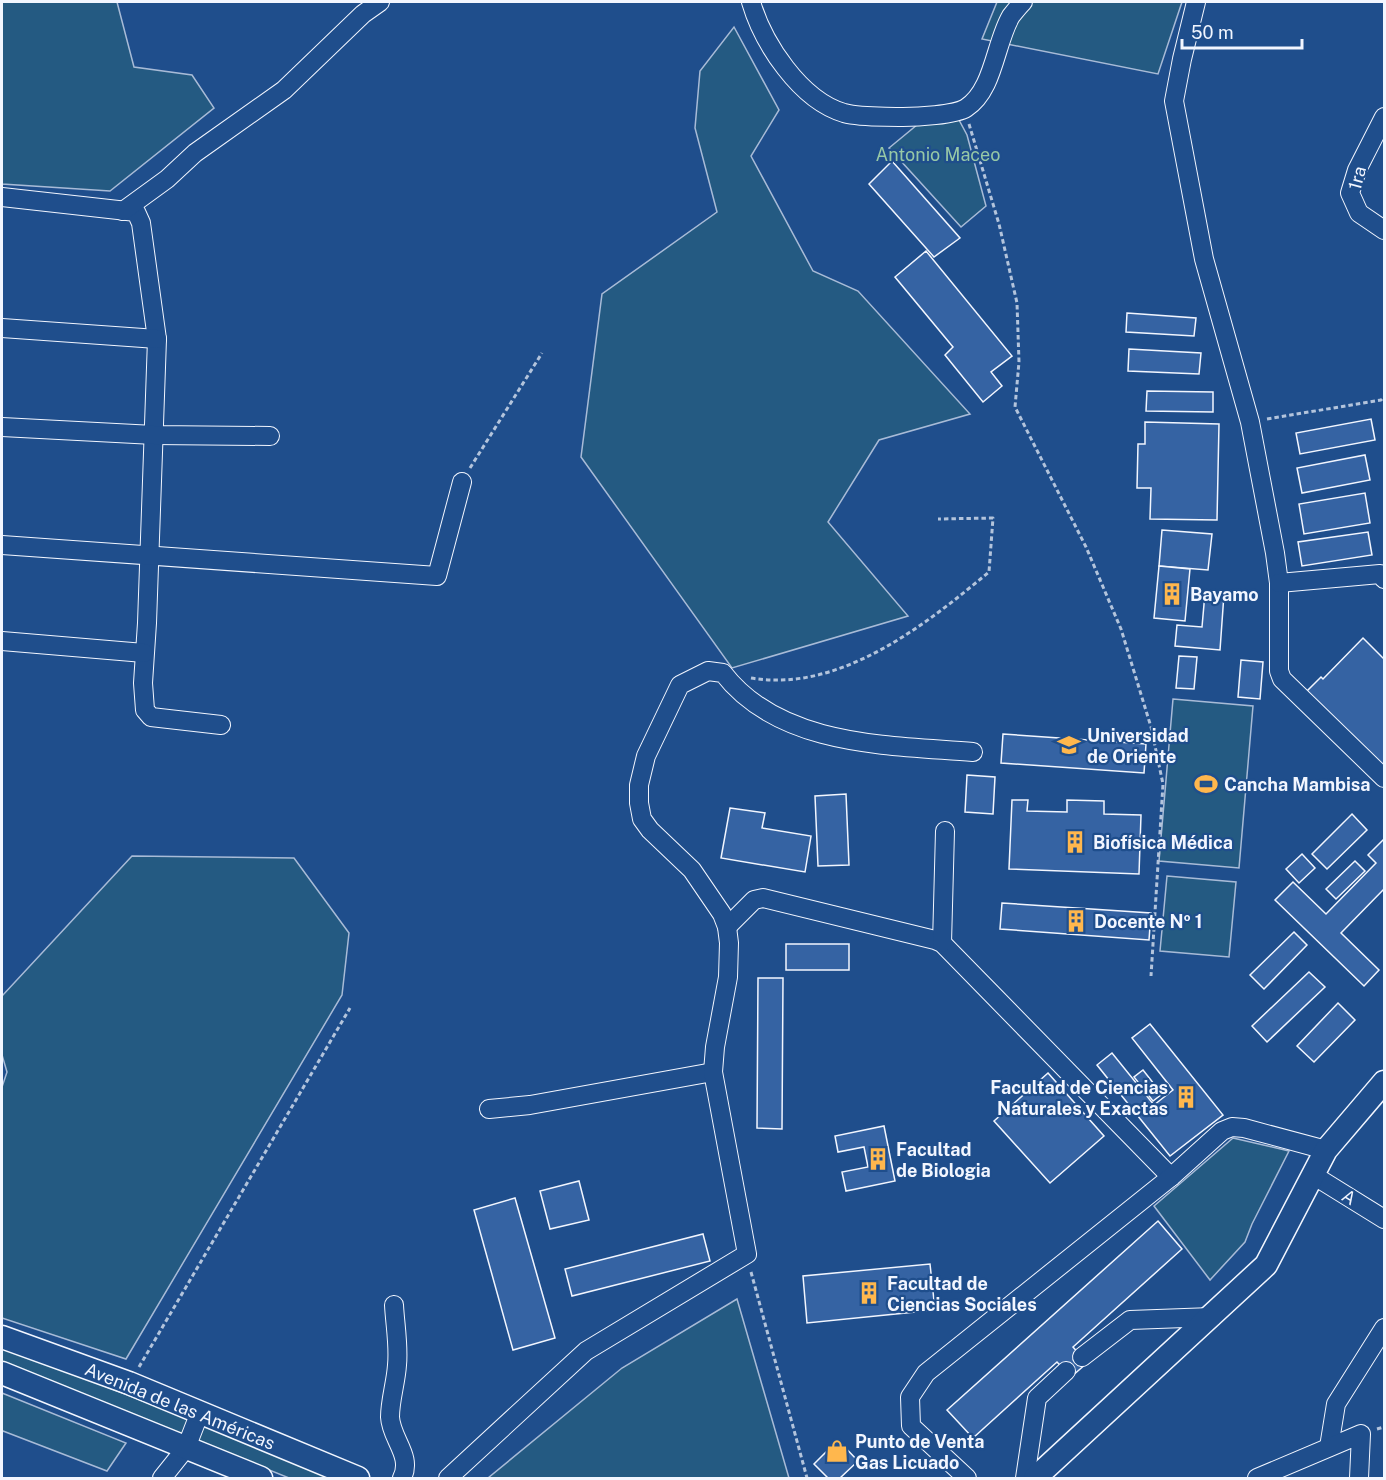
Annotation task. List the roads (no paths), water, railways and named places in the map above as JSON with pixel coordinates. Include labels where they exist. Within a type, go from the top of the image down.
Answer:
[{"type":"main road","points":[[1035,1479],[1266,1265],[1326,1150],[1384,1082]]},
{"type":"main road","name":"Avenida de las Américas","points":[[2,1336],[129,1383],[358,1479]]},
{"type":"main road","name":"Avenida de las Américas","points":[[2,1373],[261,1479]]},
{"type":"street","points":[[123,211],[166,179],[195,153],[284,90],[363,14],[380,2]]},
{"type":"street","points":[[751,2],[764,35],[782,65],[802,87],[843,112],[864,116],[919,117],[964,109],[981,93],[1011,16],[1023,2]]},
{"type":"street","points":[[1196,2],[1174,101],[1204,259],[1250,422],[1279,583],[1278,660],[1282,679],[1384,778]]},
{"type":"street","name":"1ra","points":[[1384,117],[1357,170],[1350,193],[1359,213],[1384,230]]},
{"type":"street","points":[[2,197],[136,212],[141,224],[157,339],[144,654],[145,710],[151,717],[221,725]]},
{"type":"street","points":[[2,327],[157,339]]},
{"type":"street","points":[[2,427],[154,435],[270,436]]},
{"type":"street","points":[[2,545],[437,576],[462,482]]},
{"type":"street","points":[[1279,583],[1380,574],[1384,579]]},
{"type":"street","points":[[2,641],[144,654]]},
{"type":"street","points":[[448,1479],[586,1351],[747,1254],[713,1072],[715,1047],[728,977],[727,927],[722,914],[692,870],[650,830],[642,819],[639,803],[639,785],[646,756],[680,685],[708,671],[723,673],[736,690],[770,713],[807,730],[870,743],[973,752]]},
{"type":"street","points":[[942,943],[945,831]]},
{"type":"street","points":[[727,927],[754,900],[763,898],[935,939],[942,943],[1171,1177]]},
{"type":"street","points":[[489,1109],[530,1105],[713,1072]]},
{"type":"street","points":[[967,1479],[911,1426],[910,1397],[927,1373],[1171,1177],[1222,1131],[1232,1127],[1326,1150]]},
{"type":"street","name":"A","points":[[1313,1175],[1384,1219]]},
{"type":"street","points":[[394,1305],[397,1364],[390,1417],[393,1430],[405,1456],[406,1470],[402,1479]]},
{"type":"street","points":[[1082,1357],[1130,1320],[1212,1317]]},
{"type":"street","points":[[1329,1447],[1336,1404],[1384,1328]]},
{"type":"street","points":[[1025,1479],[1037,1398],[1066,1371]]},
{"type":"street","points":[[162,1479],[186,1448],[200,1412]]},
{"type":"street","points":[[1257,1479],[1361,1434],[1359,1479]]},
{"type":"place","name":"Bayamo","points":[[1172,594]]},
{"type":"place","name":"Universidad de Oriente","points":[[1069,745]]},
{"type":"place","name":"Cancha Mambisa","points":[[1206,784]]},
{"type":"place","name":"Biofísica Médica","points":[[1075,842]]},
{"type":"place","name":"Docente Nº 1","points":[[1076,921]]},
{"type":"place","name":"Facultad de Ciencias Naturales y Exactas","points":[[1186,1097]]},
{"type":"place","name":"Facultad de Biologia","points":[[878,1159]]},
{"type":"place","name":"Facultad de Ciencias Sociales","points":[[869,1293]]},
{"type":"place","name":"Punto de Venta Gas Licuado","points":[[837,1451]]},
{"type":"park label","name":"Antonio Maceo","points":[[938,154]]}]
